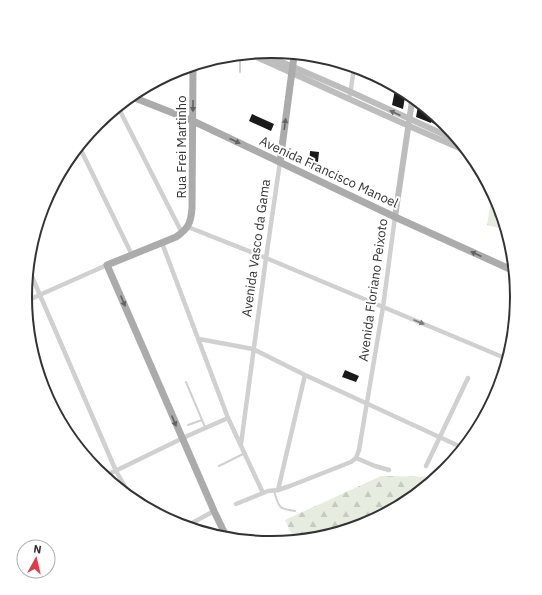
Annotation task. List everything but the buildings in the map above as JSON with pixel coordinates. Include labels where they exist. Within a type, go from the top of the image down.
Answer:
[{"type":"main road","name":"Avenida Vasco da Gama","points":[[280,162],[293,60]]},
{"type":"main road","name":"Rua Frei Martinho","points":[[188,227],[192,208],[193,71]]},
{"type":"main road","name":"Avenida Francisco Manoel","points":[[138,99],[193,122],[508,268]]},
{"type":"main road","points":[[188,227],[176,237],[107,266],[224,532]]},
{"type":"street","points":[[269,58],[292,70]]},
{"type":"street","points":[[262,59],[350,95],[409,123],[449,138]]},
{"type":"street","points":[[350,95],[353,73]]},
{"type":"street","name":"Avenida Floriano Peixoto","points":[[356,458],[359,450],[383,307],[412,105]]},
{"type":"street","points":[[121,112],[182,233]]},
{"type":"street","points":[[428,131],[456,146]]},
{"type":"street","points":[[82,151],[132,255]]},
{"type":"street","name":"Avenida Vasco da Gama","points":[[241,444],[280,162]]},
{"type":"street","points":[[188,227],[502,357]]},
{"type":"street","points":[[162,243],[228,418],[263,493]]},
{"type":"street","points":[[32,298],[107,266]]},
{"type":"street","points":[[33,279],[116,471],[124,486]]},
{"type":"street","points":[[198,339],[253,349],[305,375],[459,446]]},
{"type":"street","points":[[276,490],[305,375]]},
{"type":"street","points":[[426,466],[468,378]]},
{"type":"street","points":[[110,474],[182,438],[228,418]]},
{"type":"street","points":[[236,504],[263,493],[290,486],[351,462],[356,458],[389,470]]},
{"type":"street","points":[[192,523],[214,512]]},
{"type":"lane","points":[[240,61],[240,72]]},
{"type":"lane","points":[[186,382],[206,428]]},
{"type":"lane","points":[[188,425],[202,420]]},
{"type":"lane","points":[[219,466],[245,453]]},
{"type":"lane","points":[[276,490],[280,507],[284,510],[294,511]]},
{"type":"green space","points":[[491,203],[499,228],[487,225]]},
{"type":"green space","points":[[381,476],[429,477],[404,496],[377,512],[348,524],[318,532],[292,535],[285,520]]}]
